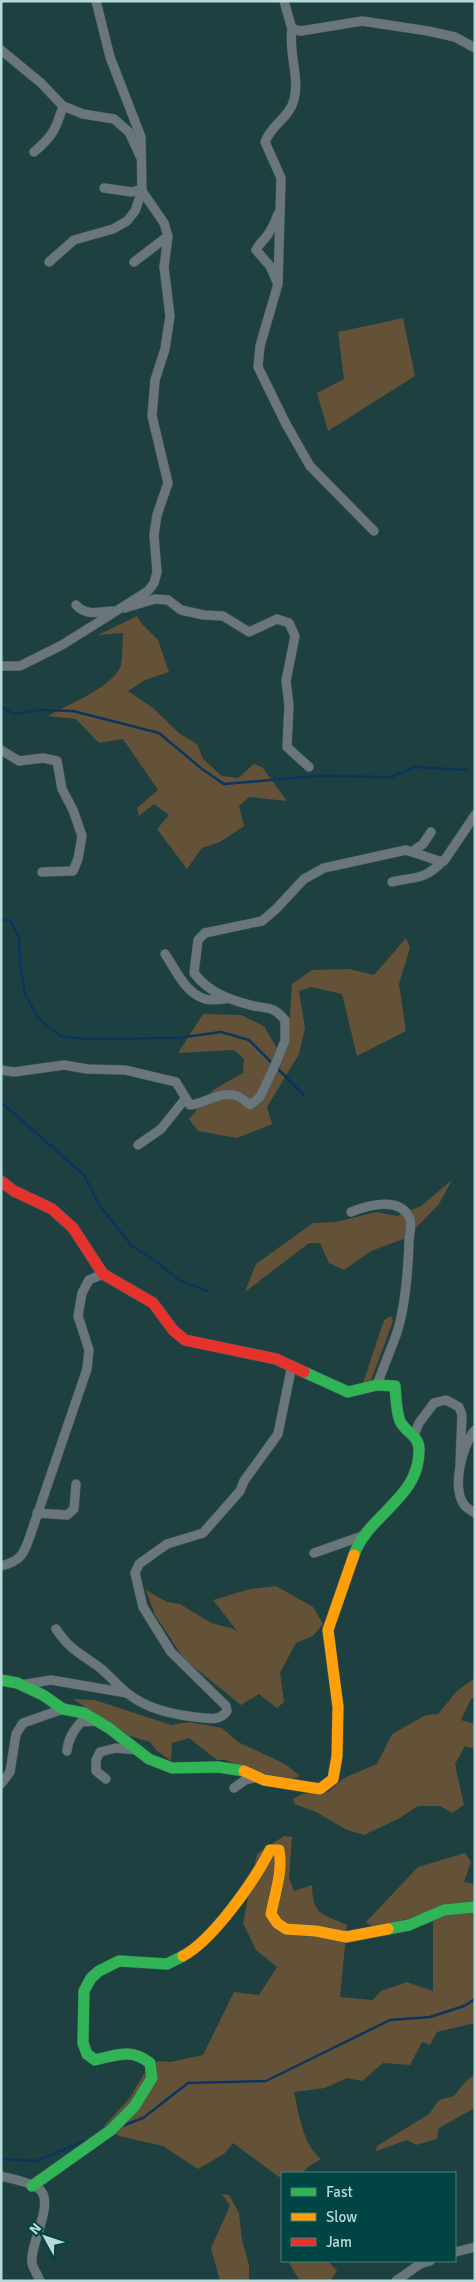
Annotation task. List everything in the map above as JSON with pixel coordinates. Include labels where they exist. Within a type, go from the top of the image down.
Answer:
[{"type":"street","points":[[49,262],[74,240],[97,235],[127,221],[135,210],[142,190],[141,137],[110,57],[96,1]]},
{"type":"street","points":[[284,1],[292,29],[290,43],[295,69],[294,102],[284,118],[269,132],[265,142],[281,178],[278,284],[260,346],[258,367],[286,424],[310,466],[374,530]]},
{"type":"street","points":[[292,29],[301,31],[362,21],[455,37],[475,48]]},
{"type":"street","points":[[1,50],[41,83],[63,106],[83,114],[114,119],[129,132],[142,160]]},
{"type":"street","points":[[34,152],[51,138],[56,130],[63,106]]},
{"type":"street","points":[[104,188],[132,192],[142,190]]},
{"type":"street","points":[[1,666],[20,666],[62,645],[148,591],[154,584],[157,572],[154,535],[157,515],[168,483],[152,416],[155,380],[165,349],[170,316],[164,268],[168,236],[164,223],[142,190]]},
{"type":"street","points":[[278,284],[270,266],[256,250],[275,222],[280,206]]},
{"type":"street","points":[[134,262],[168,236]]},
{"type":"street","points":[[76,604],[81,610],[90,613],[116,610],[155,599],[168,600],[182,610],[204,615],[223,616],[249,632],[277,620],[289,623],[295,636],[286,681],[288,705],[287,747],[310,767]]},
{"type":"street","points":[[1,750],[19,761],[43,758],[58,761],[62,789],[73,810],[82,836],[78,859],[73,871],[42,872]]},
{"type":"street","points":[[392,882],[423,877],[433,872],[443,861],[475,815]]},
{"type":"street","points":[[413,851],[423,844],[430,832]]},
{"type":"street","points":[[1,1070],[14,1072],[64,1065],[87,1069],[125,1070],[171,1079],[176,1082],[190,1105],[199,1104],[219,1096],[236,1095],[250,1105],[260,1097],[266,1087],[285,1041],[285,1020],[277,1011],[266,1006],[256,1006],[215,994],[202,984],[194,973],[198,940],[205,933],[262,921],[276,909],[304,878],[324,868],[406,850],[443,861]]},
{"type":"street","points":[[166,954],[183,982],[193,993],[206,1000],[230,998]]},
{"type":"street","points":[[138,1145],[161,1129],[185,1099]]},
{"type":"street","points":[[1,1181],[14,1191],[52,1209],[73,1228],[103,1274],[125,1285],[152,1303],[173,1330],[186,1340],[243,1350],[276,1359],[348,1392],[378,1385],[395,1386],[399,1419],[405,1430],[414,1435],[419,1447],[414,1479],[357,1547],[328,1630],[338,1706],[337,1756],[333,1779],[320,1789],[302,1788],[258,1777],[239,1769],[218,1766],[172,1768],[149,1760],[138,1750],[84,1712],[63,1709],[23,1723],[16,1734],[10,1772],[1,1784]]},
{"type":"street","points":[[351,1212],[374,1204],[389,1204],[404,1212],[410,1220],[409,1267],[402,1307],[396,1337],[387,1354],[378,1385]]},
{"type":"street","points":[[1,1566],[14,1563],[24,1552],[87,1369],[89,1350],[78,1316],[82,1293],[89,1280],[103,1274]]},
{"type":"street","points":[[56,1629],[66,1644],[109,1676],[127,1693],[147,1706],[176,1715],[216,1719],[227,1711],[222,1702],[171,1652],[143,1607],[135,1573],[139,1564],[167,1544],[202,1533],[240,1491],[244,1481],[278,1434],[292,1365]]},
{"type":"street","points":[[414,1435],[419,1423],[434,1403],[446,1400],[459,1408],[462,1415],[458,1490],[464,1506],[475,1513]]},
{"type":"street","points":[[460,1464],[465,1446],[475,1430]]},
{"type":"street","points":[[37,1513],[67,1516],[74,1509],[76,1484]]},
{"type":"street","points":[[314,1553],[366,1535]]},
{"type":"street","points":[[1,1680],[21,1685],[44,1695],[63,1709]]},
{"type":"street","points":[[21,1685],[50,1680],[127,1693]]},
{"type":"street","points":[[67,1751],[71,1736],[81,1722],[99,1722]]},
{"type":"street","points":[[106,1779],[96,1771],[96,1760],[100,1752],[116,1748],[138,1750]]},
{"type":"street","points":[[234,1788],[245,1780],[258,1777]]},
{"type":"street","points":[[32,2186],[110,2130],[134,2107],[152,2078],[150,2064],[140,2055],[123,2053],[95,2060],[87,2054],[83,2043],[84,1991],[91,1978],[99,1970],[119,1961],[167,1964],[186,1955],[206,1938],[239,1899],[258,1874],[270,1850],[278,1850],[282,1862],[279,1885],[273,1899],[271,1914],[286,1929],[316,1931],[346,1937],[409,1925],[444,1910],[475,1907]]},
{"type":"street","points":[[1,2176],[32,2186],[44,2194],[46,2202],[33,2250],[32,2263],[40,2281]]},
{"type":"street","points":[[456,2252],[475,2247]]},
{"type":"street","points":[[396,2281],[420,2264],[427,2262]]},
{"type":"shaded area","points":[[403,318],[415,376],[328,431],[317,393],[344,379],[338,332]]},
{"type":"shaded area","points":[[137,616],[142,624],[158,640],[169,672],[145,680],[128,691],[153,708],[180,734],[197,744],[203,759],[222,776],[238,778],[254,764],[262,767],[287,801],[249,797],[239,806],[244,826],[220,842],[202,848],[187,869],[157,829],[169,815],[154,804],[139,816],[137,808],[158,790],[123,739],[99,743],[76,719],[48,716],[78,701],[110,680],[117,673],[122,661],[123,633],[98,635]]},
{"type":"shaded area","points":[[406,938],[410,948],[399,984],[406,1031],[357,1056],[342,994],[311,987],[299,991],[305,1028],[299,1054],[267,1107],[272,1124],[237,1138],[198,1131],[189,1119],[213,1090],[243,1073],[244,1059],[234,1050],[178,1053],[203,1014],[241,1015],[264,1026],[276,1047],[288,1049],[292,984],[312,970],[349,969],[374,975]]},
{"type":"shaded area","points":[[452,1180],[439,1204],[406,1238],[371,1251],[344,1270],[329,1263],[320,1243],[309,1243],[245,1292],[256,1264],[313,1223],[336,1222],[376,1212],[397,1216],[421,1206]]},
{"type":"shaded area","points":[[391,1316],[393,1321],[370,1383],[363,1383],[384,1320]]},
{"type":"shaded area","points":[[276,1586],[313,1607],[323,1624],[313,1636],[296,1643],[280,1673],[284,1702],[277,1708],[259,1694],[241,1705],[184,1659],[155,1615],[146,1590],[167,1602],[180,1604],[211,1623],[234,1629],[238,1632],[213,1600],[250,1589]]},
{"type":"shaded area","points":[[475,1678],[475,1697],[471,1699],[461,1720],[475,1724],[475,1749],[465,1746],[455,1764],[464,1805],[452,1813],[440,1806],[418,1806],[398,1819],[364,1835],[347,1830],[316,1812],[295,1804],[293,1799],[302,1794],[328,1792],[344,1778],[377,1764],[392,1734],[426,1715],[438,1714],[457,1691]]},
{"type":"shaded area","points":[[73,1699],[95,1700],[171,1725],[190,1722],[222,1728],[238,1742],[285,1764],[300,1776],[292,1779],[257,1772],[225,1760],[217,1760],[189,1738],[172,1743],[171,1761],[156,1750],[150,1742],[130,1736]]},
{"type":"shaded area","points":[[284,1836],[292,1837],[289,1878],[294,1891],[312,1885],[314,1903],[320,1912],[347,1925],[340,1997],[373,2000],[381,1991],[407,1982],[433,1991],[433,1910],[373,1927],[366,1922],[418,1867],[465,1853],[471,1862],[464,1882],[475,1884],[475,2023],[437,2032],[430,2045],[422,2042],[410,2065],[383,2063],[362,2081],[347,2078],[325,2088],[294,2092],[306,2137],[310,2146],[321,2159],[303,2172],[281,2172],[281,2176],[279,2177],[233,2143],[224,2154],[198,2169],[163,2146],[119,2136],[104,2126],[129,2099],[144,2074],[158,2061],[171,2062],[203,2055],[234,1992],[259,1995],[277,1967],[256,1950],[243,1923],[257,1854]]},
{"type":"shaded area","points":[[475,2075],[475,2108],[439,2128],[437,2139],[416,2145],[407,2140],[376,2151],[377,2146],[429,2114],[439,2100],[454,2096],[467,2080]]},
{"type":"shaded area","points":[[222,2194],[229,2195],[239,2213],[242,2240],[249,2265],[249,2281],[220,2281],[211,2248],[230,2206]]},
{"type":"shaded area","points":[[289,2262],[329,2262],[337,2271],[330,2281],[300,2281]]},
{"type":"waterway","points":[[1,707],[14,714],[37,710],[73,711],[159,733],[202,769],[224,784],[318,776],[391,777],[415,767],[467,770]]},
{"type":"waterway","points":[[1,920],[10,920],[19,938],[20,963],[25,994],[39,1019],[62,1037],[86,1039],[177,1038],[221,1032],[249,1040],[273,1064]]},
{"type":"waterway","points":[[277,1068],[304,1095]]},
{"type":"waterway","points":[[1,1102],[84,1175],[100,1206],[132,1246],[179,1280],[207,1291]]},
{"type":"waterway","points":[[122,2126],[143,2118],[188,2083],[266,2081],[390,2020],[430,2017],[464,2006],[475,1999]]},
{"type":"waterway","points":[[1,2159],[36,2161],[85,2141]]},
{"type":"traffic: fast","points":[[304,1372],[348,1392],[377,1385],[395,1386],[400,1421],[418,1444],[417,1465],[412,1480],[403,1493],[370,1528],[354,1555]]},
{"type":"traffic: fast","points":[[1,1680],[17,1683],[43,1695],[63,1709],[84,1713],[109,1728],[149,1759],[172,1768],[218,1767],[244,1771]]},
{"type":"traffic: fast","points":[[388,1929],[409,1925],[444,1910],[475,1907]]},
{"type":"traffic: fast","points":[[32,2186],[111,2130],[134,2107],[152,2078],[150,2063],[143,2058],[124,2054],[95,2060],[87,2054],[83,2043],[84,1991],[91,1978],[99,1971],[119,1961],[167,1964],[183,1956]]},
{"type":"traffic: slow","points":[[244,1771],[264,1780],[320,1789],[333,1779],[337,1756],[338,1707],[328,1630],[354,1555]]},
{"type":"traffic: slow","points":[[183,1956],[195,1948],[220,1923],[244,1893],[270,1850],[279,1850],[280,1858],[279,1874],[271,1914],[277,1923],[286,1929],[316,1931],[346,1937],[388,1929]]},
{"type":"traffic: jam","points":[[1,1181],[14,1191],[52,1209],[73,1228],[103,1274],[153,1303],[173,1330],[185,1340],[276,1359],[304,1372]]}]
